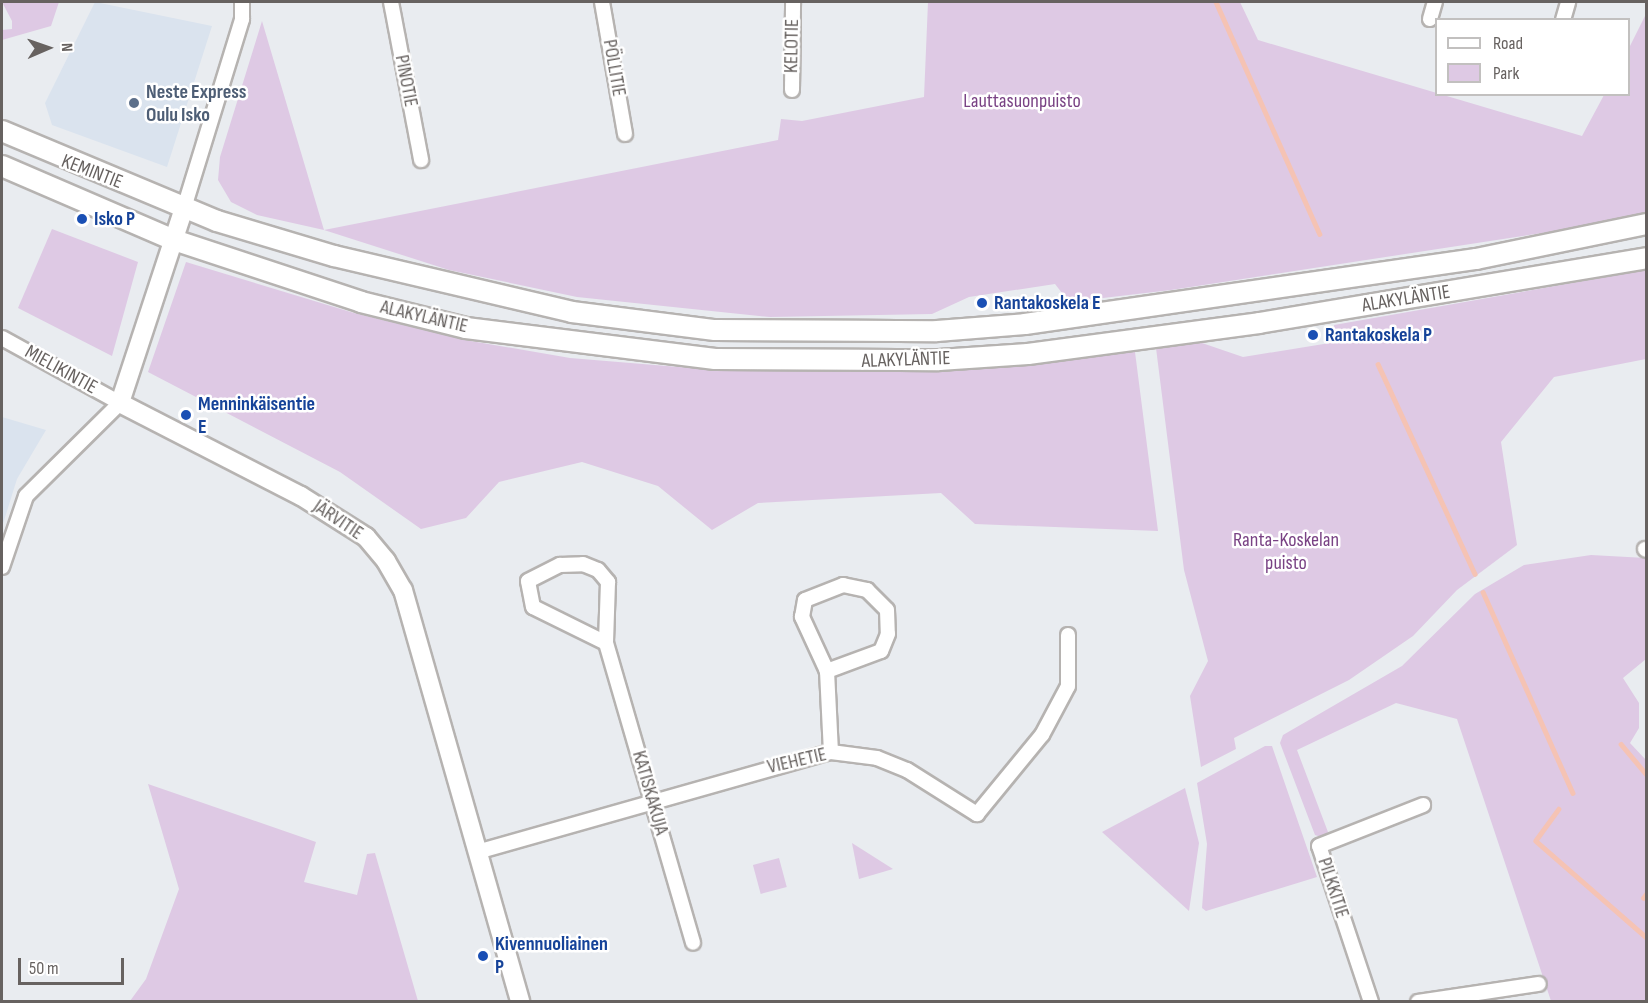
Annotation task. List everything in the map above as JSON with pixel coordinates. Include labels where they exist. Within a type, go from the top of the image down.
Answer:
[{"type":"main road","name":"KEMINTIE","points":[[2,131],[184,208]]},
{"type":"main road","name":"KEMINTIE","points":[[2,166],[174,240]]},
{"type":"main road","name":"ALAKYLÄNTIE","points":[[184,208],[334,256],[572,312],[715,330],[833,333],[937,331],[1130,312],[1476,259],[1647,224]]},
{"type":"main road","name":"ALAKYLÄNTIE","points":[[174,240],[361,302],[466,328],[714,359],[832,362],[939,360],[1132,341],[1647,258]]},
{"type":"street","points":[[2,567],[26,496],[120,403],[174,240],[242,19],[242,2]]},
{"type":"street","name":"PINOTIE","points":[[391,2],[421,160]]},
{"type":"street","name":"PÖLLITIE","points":[[602,2],[625,134]]},
{"type":"street","name":"KELOTIE","points":[[792,90],[793,2]]},
{"type":"street","points":[[1431,19],[1436,2]]},
{"type":"street","points":[[1564,18],[1568,2]]},
{"type":"street","name":"MIELIKINTIE","points":[[2,338],[120,403]]},
{"type":"street","name":"JÄRVITIE","points":[[120,403],[301,496],[366,537],[386,561],[403,590],[519,1002]]},
{"type":"street","name":"KATISKAKUJA","points":[[606,643],[533,607],[528,581],[560,565],[598,570],[612,598],[606,643],[693,943]]},
{"type":"street","points":[[827,671],[881,651],[887,610],[867,590],[843,585],[805,600],[802,616],[827,671],[831,752]]},
{"type":"street","name":"VIEHETIE","points":[[477,852],[652,799],[831,752],[897,766],[977,814],[1042,735],[1068,686],[1068,635]]},
{"type":"street","name":"PILKKITIE","points":[[1371,1002],[1319,846],[1423,805]]},
{"type":"street","points":[[1418,1002],[1539,984]]},
{"type":"shaded area","points":[[95,2],[212,26],[167,167],[52,125],[45,103]]},
{"type":"shaded area","points":[[2,417],[46,430],[17,479],[2,527]]},
{"type":"green space","points":[[2,2],[59,2],[51,26],[2,40],[2,30],[12,29],[12,21]]},
{"type":"green space","name":"Lauttasuonpuisto","points":[[928,2],[1240,2],[1258,40],[1435,92],[1435,96],[1447,96],[1582,136],[1603,96],[1630,96],[1630,46],[1646,14],[1646,217],[1171,290],[1069,302],[1055,284],[969,297],[932,314],[770,317],[577,297],[449,270],[324,230],[778,140],[781,119],[802,121],[924,97]]},
{"type":"green space","points":[[262,21],[324,230],[257,215],[231,202],[218,180],[220,157]]},
{"type":"green space","points":[[52,229],[138,262],[112,356],[18,308]]},
{"type":"green space","points":[[186,262],[354,313],[465,340],[570,358],[715,370],[921,372],[1135,352],[1158,531],[975,524],[941,493],[758,503],[712,530],[658,486],[582,462],[499,482],[466,518],[421,529],[340,472],[148,372]]},
{"type":"green space","name":"Ranta-Koskelan puisto","points":[[1646,270],[1646,359],[1554,377],[1501,442],[1517,545],[1457,590],[1413,636],[1349,680],[1234,738],[1236,749],[1201,767],[1190,696],[1208,661],[1184,570],[1156,348],[1202,343],[1243,357],[1336,342],[1334,325]]},
{"type":"green space","points":[[1591,555],[1646,558],[1646,659],[1623,678],[1639,703],[1639,728],[1630,743],[1646,760],[1646,1001],[1551,1001],[1457,719],[1396,703],[1297,750],[1328,832],[1324,838],[1315,835],[1280,743],[1283,735],[1402,666],[1475,594],[1524,565]]},
{"type":"green space","points":[[1265,746],[1272,746],[1317,877],[1206,911],[1202,908],[1207,844],[1197,783]]},
{"type":"green space","points":[[148,784],[316,842],[304,882],[357,895],[367,854],[375,853],[418,1001],[130,1001],[146,979],[179,889]]},
{"type":"green space","points":[[1185,788],[1199,843],[1189,911],[1102,832]]},
{"type":"green space","points":[[852,843],[893,869],[859,879]]},
{"type":"green space","points":[[779,858],[787,887],[761,894],[753,865]]},
{"type":"waterway","points":[[1216,2],[1320,234]]},
{"type":"waterway","points":[[1378,364],[1475,574]]},
{"type":"waterway","points":[[1483,592],[1573,793]]},
{"type":"waterway","points":[[1621,744],[1646,774]]},
{"type":"waterway","points":[[1559,809],[1536,841],[1646,937]]},
{"type":"waterway","points":[[1643,898],[1646,894]]},
{"type":"place","name":"Neste Express Oulu Isko","points":[[134,103]]},
{"type":"place","name":"Isko P","points":[[82,219]]},
{"type":"place","name":"Rantakoskela E","points":[[982,303]]},
{"type":"place","name":"Rantakoskela P","points":[[1313,335]]},
{"type":"place","name":"Menninkäisentie E","points":[[186,415]]},
{"type":"place","name":"Kivennuoliainen P","points":[[483,956]]}]
